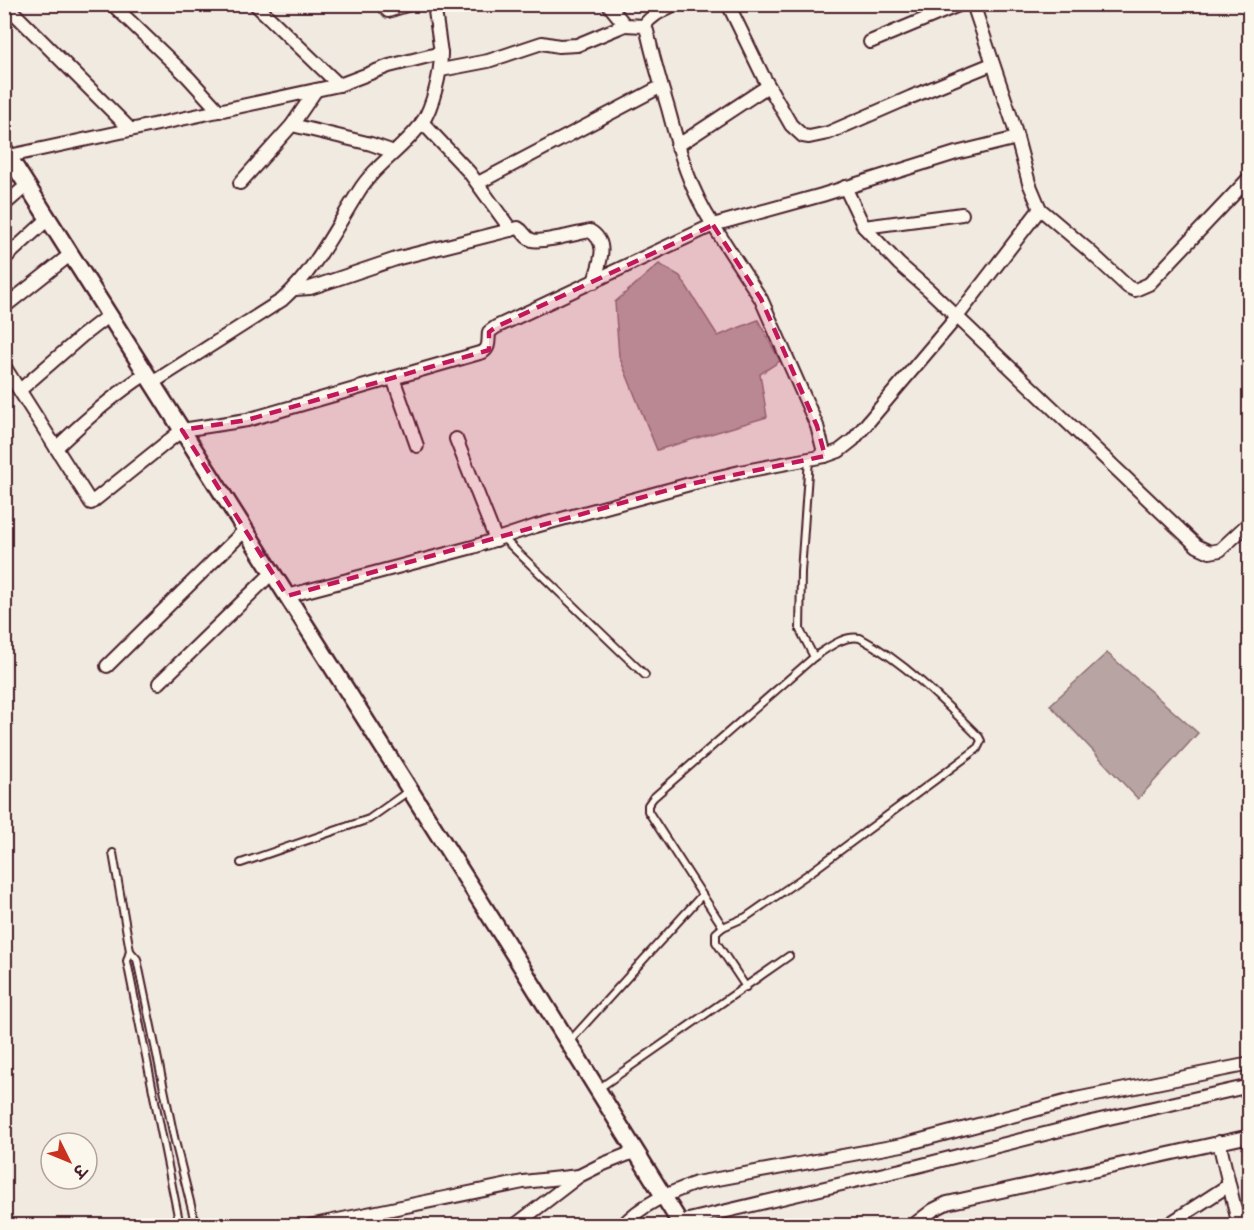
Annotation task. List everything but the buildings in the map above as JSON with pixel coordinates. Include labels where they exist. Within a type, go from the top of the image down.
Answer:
[{"type":"street","points":[[5,4],[130,129]]},
{"type":"street","points":[[112,4],[188,77],[219,111]]},
{"type":"street","points":[[255,4],[339,84]]},
{"type":"street","points":[[382,4],[388,11],[410,4]]},
{"type":"street","points":[[56,448],[130,384],[149,379],[282,300],[295,289],[359,190],[422,122],[441,70],[441,52],[434,4]]},
{"type":"street","points":[[608,4],[625,25]]},
{"type":"street","points":[[644,26],[647,20],[675,4]]},
{"type":"street","points":[[728,4],[768,86],[791,125],[799,134],[809,137],[828,133],[992,64]]},
{"type":"street","points":[[870,42],[961,4]]},
{"type":"street","points":[[973,4],[1017,138],[1029,183],[1040,209],[1088,249],[1128,287],[1135,291],[1149,284],[1250,177]]},
{"type":"street","points":[[441,70],[488,61],[542,44],[577,45],[625,25],[644,26]]},
{"type":"street","points":[[644,26],[688,179],[703,209],[761,299],[817,426],[825,456]]},
{"type":"street","points":[[441,52],[316,90],[7,153],[681,1224],[1100,1120],[1250,1086]]},
{"type":"street","points":[[677,146],[768,86]]},
{"type":"street","points":[[478,183],[660,87]]},
{"type":"street","points":[[240,183],[292,125],[316,90]]},
{"type":"street","points":[[422,122],[478,183],[511,230]]},
{"type":"street","points":[[292,125],[371,144],[394,152]]},
{"type":"street","points":[[4,366],[91,503],[182,430],[247,420],[483,352],[489,344],[489,332],[496,327],[714,225],[956,153],[1017,138]]},
{"type":"street","points":[[4,205],[26,186]]},
{"type":"street","points":[[845,187],[864,226],[899,264],[1197,546],[1210,552],[1220,550],[1250,522]]},
{"type":"street","points":[[287,596],[690,484],[825,456],[839,451],[853,440],[956,318],[1040,209]]},
{"type":"street","points":[[864,226],[962,214]]},
{"type":"street","points":[[4,259],[48,219]]},
{"type":"street","points":[[295,289],[310,288],[399,258],[520,228],[528,238],[537,241],[590,231],[595,234],[602,249],[594,282]]},
{"type":"street","points":[[4,307],[71,254]]},
{"type":"street","points":[[20,390],[110,315]]},
{"type":"street","points":[[393,378],[417,446]]},
{"type":"street","points":[[456,439],[499,538]]},
{"type":"street","points":[[107,666],[245,530]]},
{"type":"street","points":[[159,683],[272,573]]},
{"type":"street","points":[[622,1226],[645,1206],[696,1183],[902,1145],[1076,1100],[1250,1064]]},
{"type":"street","points":[[912,1226],[933,1210],[947,1203],[1250,1136]]},
{"type":"street","points":[[1219,1142],[1239,1226]]},
{"type":"street","points":[[502,1226],[516,1224],[579,1176],[636,1151]]},
{"type":"street","points":[[309,1226],[523,1182],[579,1176]]},
{"type":"street","points":[[1166,1226],[1229,1185]]},
{"type":"lane","points":[[809,459],[801,572],[800,630],[814,657]]},
{"type":"lane","points":[[499,538],[645,675]]},
{"type":"lane","points":[[723,927],[648,811],[648,805],[653,798],[814,657],[840,640],[852,636],[865,641],[913,675],[959,716],[979,737],[980,746],[811,872],[746,917],[723,927],[716,933],[716,942],[746,987]]},
{"type":"lane","points":[[241,863],[369,819],[410,790]]},
{"type":"lane","points":[[113,853],[130,951],[127,961],[180,1226]]},
{"type":"lane","points":[[568,1043],[702,895]]},
{"type":"lane","points":[[130,951],[137,959],[174,1137],[196,1226]]},
{"type":"lane","points":[[598,1089],[789,956]]},
{"type":"lane","points":[[172,1185],[187,1183]]},
{"type":"highlighted area","points":[[713,225],[761,299],[817,426],[825,456],[690,484],[287,596],[182,430],[247,420],[489,350],[489,332],[496,327]]},
{"type":"shaded area","points":[[659,264],[680,276],[718,336],[758,320],[780,361],[760,374],[767,417],[657,450],[619,356],[615,302]]},
{"type":"shaded area","points":[[1107,653],[1198,733],[1138,799],[1050,705]]}]
